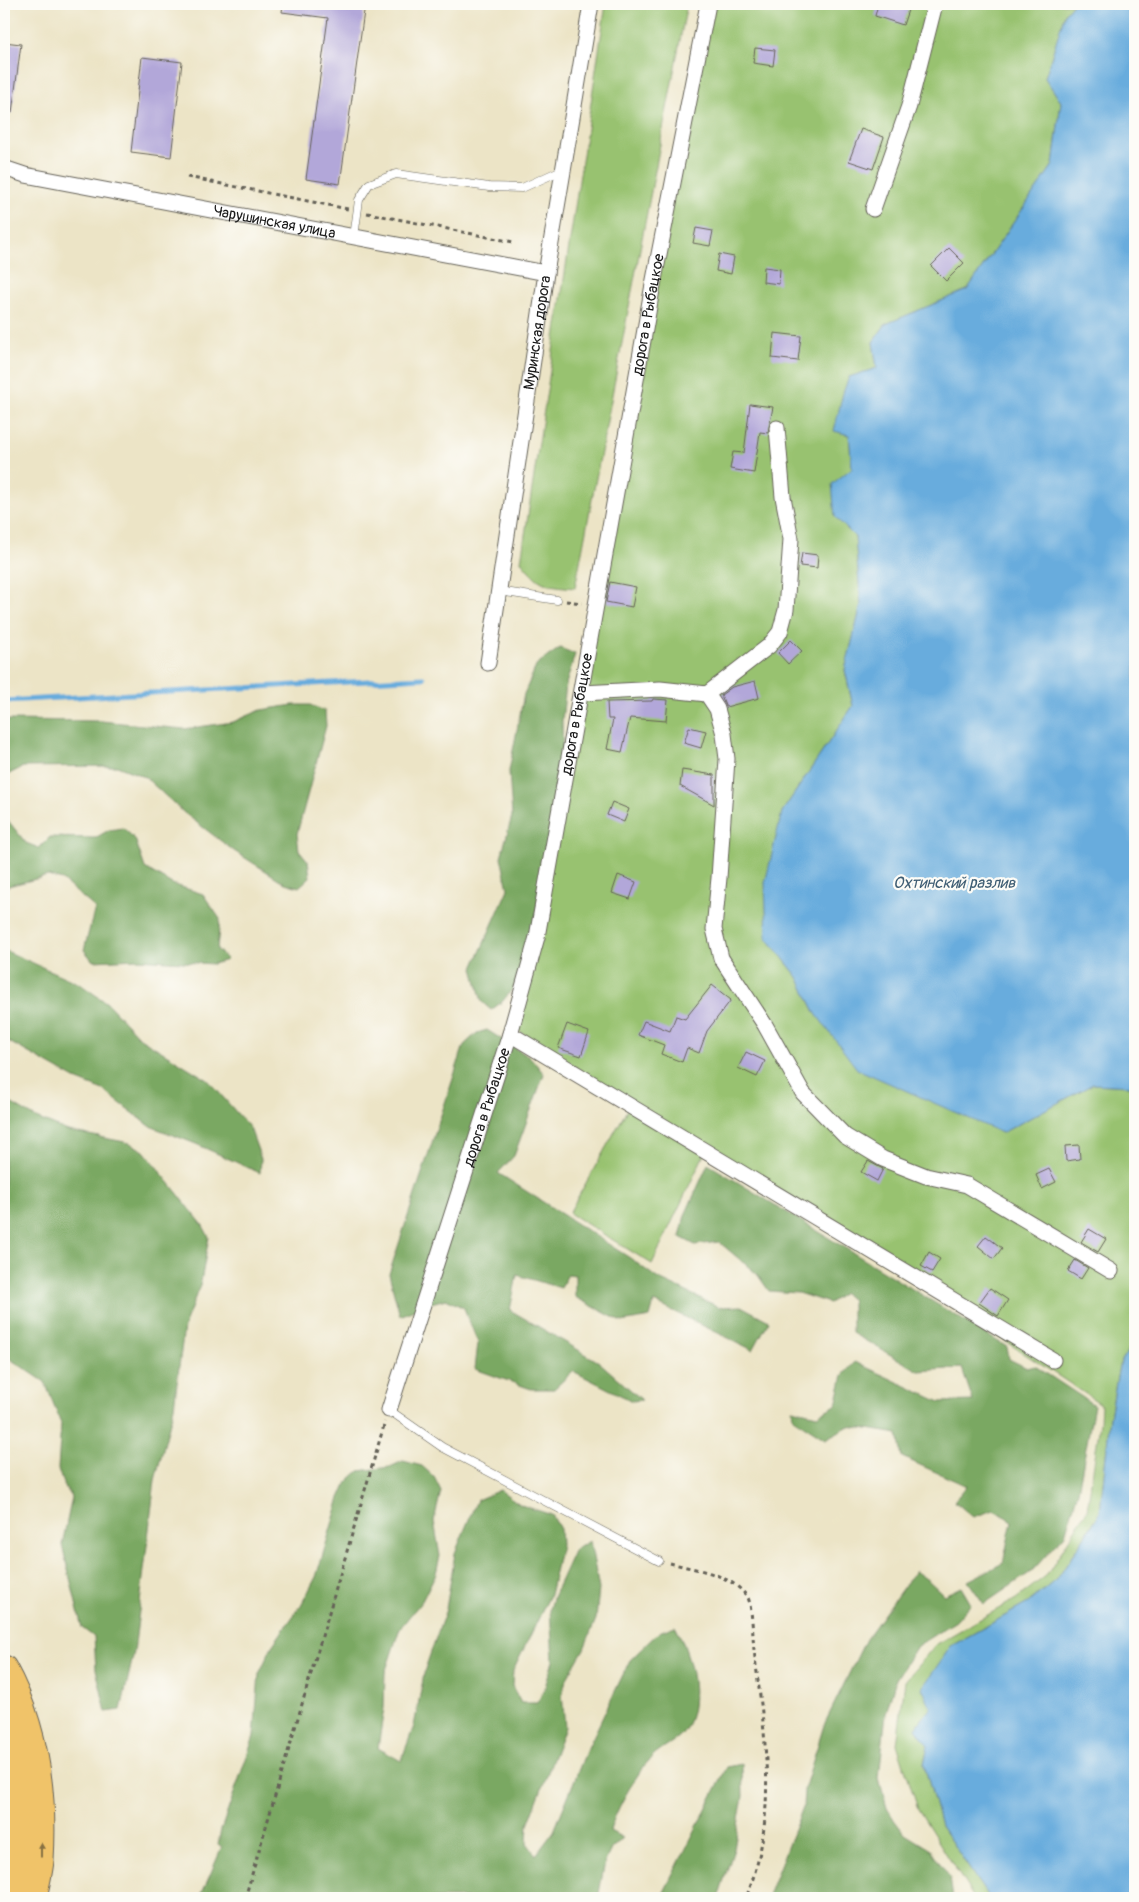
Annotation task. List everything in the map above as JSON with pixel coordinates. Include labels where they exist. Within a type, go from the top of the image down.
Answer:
[{"type":"main road","points":[[4,1668],[32,1736],[40,1789],[41,1861],[34,1898]]},
{"type":"main road","points":[[4,1723],[18,1785],[18,1848],[11,1898]]},
{"type":"street","name":"Муринская дорога","points":[[488,663],[546,273],[592,4]]},
{"type":"street","name":"дорога в Рыбацкое","points":[[389,1410],[510,1034],[538,937],[652,290],[708,4]]},
{"type":"street","points":[[873,209],[909,106],[935,4]]},
{"type":"street","name":"Чарушинская улица","points":[[4,168],[26,175],[546,273]]},
{"type":"street","points":[[582,693],[660,689],[707,694],[769,646],[780,632],[786,610],[791,539],[782,497],[777,428]]},
{"type":"street","points":[[707,694],[717,709],[724,734],[727,759],[714,929],[721,958],[765,1025],[803,1093],[845,1136],[883,1159],[926,1176],[967,1186],[1110,1271]]},
{"type":"street","points":[[510,1034],[1053,1360]]},
{"type":"lane","points":[[354,237],[359,200],[369,184],[396,174],[489,187],[522,188],[564,169]]},
{"type":"lane","points":[[499,591],[557,600]]},
{"type":"lane","points":[[389,1410],[442,1447],[659,1561]]},
{"type":"path","points":[[557,600],[597,605]]},
{"type":"path","points":[[245,1898],[389,1410]]},
{"type":"path","points":[[659,1561],[722,1577],[737,1586],[749,1600],[764,1724],[767,1809],[756,1873],[746,1898]]},
{"type":"green space","points":[[606,4],[687,4],[575,588],[544,583],[533,575],[521,561]]},
{"type":"green space","points":[[707,4],[1073,4],[1065,13],[1045,78],[1061,102],[1053,165],[967,290],[886,324],[873,342],[877,368],[849,377],[849,434],[852,469],[835,517],[855,537],[861,606],[845,670],[853,706],[782,812],[767,938],[798,977],[816,1014],[1002,1133],[1093,1084],[1130,1086],[1135,1090],[1135,1338],[1119,1366],[1110,1417],[1100,1512],[1058,1578],[1028,1603],[951,1646],[931,1707],[916,1728],[928,1745],[924,1764],[941,1826],[989,1898],[974,1898],[918,1809],[897,1744],[905,1681],[936,1644],[1016,1599],[1047,1575],[1087,1510],[1101,1404],[708,1146],[652,1264],[569,1213],[631,1103],[516,1029]]},
{"type":"green space","points":[[560,648],[575,654],[566,684],[562,721],[563,756],[532,935],[514,987],[502,1002],[491,1010],[482,1002],[473,968],[508,889],[501,857],[512,816],[509,771],[524,694],[537,664]]},
{"type":"green space","points":[[293,705],[310,705],[325,711],[326,726],[297,834],[299,850],[308,861],[310,877],[299,887],[285,883],[234,851],[183,812],[145,777],[117,766],[23,767],[9,774],[4,785],[4,720],[101,721],[184,729],[233,722],[261,710]]},
{"type":"green space","points":[[4,797],[6,818],[26,843],[39,848],[50,837],[95,838],[109,830],[123,828],[135,839],[145,868],[172,884],[203,894],[220,919],[217,949],[227,960],[213,964],[138,959],[93,961],[84,950],[95,908],[62,880],[48,876],[4,887]]},
{"type":"green space","points":[[4,950],[80,984],[107,1003],[140,1038],[208,1080],[250,1128],[261,1159],[260,1173],[196,1144],[150,1126],[103,1090],[75,1079],[4,1039]]},
{"type":"green space","points":[[487,1030],[531,1058],[544,1074],[514,1156],[498,1173],[630,1258],[657,1278],[719,1307],[741,1306],[769,1321],[753,1350],[654,1302],[650,1317],[622,1322],[575,1297],[575,1275],[568,1274],[561,1288],[517,1275],[510,1310],[599,1362],[642,1400],[632,1401],[573,1371],[554,1389],[531,1389],[475,1369],[478,1343],[464,1308],[446,1299],[400,1316],[389,1274],[464,1045],[477,1033]]},
{"type":"green space","points":[[4,1099],[36,1118],[68,1131],[130,1143],[144,1151],[202,1224],[209,1237],[201,1282],[184,1327],[174,1407],[155,1480],[134,1652],[121,1710],[106,1712],[96,1669],[94,1637],[82,1628],[62,1545],[72,1497],[63,1484],[58,1469],[61,1423],[45,1382],[4,1355]]},
{"type":"green space","points":[[708,1164],[1007,1347],[1009,1359],[1027,1368],[1035,1366],[1094,1405],[1078,1491],[1065,1535],[1031,1572],[984,1604],[968,1581],[1003,1563],[1012,1521],[994,1510],[973,1517],[954,1501],[967,1486],[902,1457],[898,1434],[849,1426],[825,1439],[793,1418],[792,1409],[817,1415],[836,1405],[843,1375],[855,1362],[940,1402],[973,1401],[962,1368],[919,1371],[852,1333],[852,1300],[844,1293],[829,1303],[798,1293],[769,1291],[757,1274],[719,1242],[695,1245],[680,1237],[685,1215]]},
{"type":"green space","points":[[403,1461],[422,1466],[434,1477],[441,1491],[434,1521],[440,1556],[436,1573],[422,1601],[400,1628],[385,1673],[384,1708],[378,1748],[401,1761],[414,1726],[425,1669],[446,1609],[455,1553],[477,1500],[500,1490],[521,1505],[552,1515],[560,1529],[561,1545],[550,1595],[513,1671],[512,1686],[521,1703],[537,1703],[544,1690],[553,1661],[550,1609],[554,1595],[575,1549],[590,1541],[599,1589],[596,1619],[584,1649],[566,1680],[562,1694],[565,1727],[528,1825],[527,1843],[536,1855],[554,1831],[585,1754],[630,1660],[659,1632],[675,1626],[686,1651],[693,1680],[694,1696],[688,1723],[681,1735],[659,1751],[643,1768],[623,1801],[610,1831],[623,1838],[611,1849],[605,1862],[598,1898],[200,1898],[222,1847],[218,1844],[221,1830],[254,1736],[259,1674],[272,1646],[301,1605],[316,1577],[340,1498],[347,1482],[359,1471],[390,1467]]},
{"type":"green space","points":[[915,1571],[944,1595],[961,1587],[971,1604],[956,1621],[917,1646],[896,1679],[886,1713],[879,1778],[887,1808],[895,1821],[905,1834],[931,1850],[950,1878],[953,1898],[767,1898],[803,1807],[804,1790],[824,1725],[866,1639]]},
{"type":"green space","points":[[742,1764],[743,1796],[734,1849],[718,1898],[661,1898],[727,1767]]},
{"type":"water","name":"Охтинский разлив","points":[[1073,4],[1135,4],[1135,1090],[1130,1086],[1093,1084],[1002,1133],[857,1069],[816,1014],[798,977],[767,938],[765,883],[782,812],[853,706],[845,670],[861,605],[855,537],[835,517],[832,484],[852,468],[849,435],[834,431],[843,393],[849,377],[877,368],[873,342],[886,324],[967,290],[1053,165],[1061,102],[1045,78],[1065,13]]},
{"type":"water","points":[[1135,1338],[1135,1898],[989,1898],[941,1826],[924,1764],[928,1745],[916,1728],[931,1707],[922,1688],[951,1646],[1028,1603],[1058,1578],[1100,1513],[1110,1417],[1119,1366]]},
{"type":"building","points":[[283,4],[365,4],[340,184],[306,179],[328,18],[282,12]]},
{"type":"building","points":[[878,4],[910,4],[903,25],[875,16]]},
{"type":"building","points":[[4,42],[21,44],[12,113],[4,113]]},
{"type":"building","points":[[755,48],[775,50],[773,66],[753,63]]},
{"type":"building","points":[[142,57],[182,62],[171,157],[131,152]]},
{"type":"building","points":[[861,129],[884,137],[873,169],[849,161]]},
{"type":"building","points":[[696,228],[713,231],[710,246],[693,243]]},
{"type":"building","points":[[949,248],[964,263],[946,281],[931,266]]},
{"type":"building","points":[[719,254],[734,257],[731,274],[716,271]]},
{"type":"building","points":[[764,267],[780,269],[779,284],[763,282]]},
{"type":"building","points":[[774,333],[801,336],[798,361],[772,358]]},
{"type":"building","points":[[750,404],[773,407],[768,433],[760,432],[754,473],[730,469],[733,452],[744,453]]},
{"type":"building","points":[[802,553],[818,555],[817,568],[800,566]]},
{"type":"building","points":[[610,582],[636,587],[632,607],[606,602]]},
{"type":"building","points":[[791,640],[802,651],[788,664],[778,653]]},
{"type":"building","points":[[755,681],[759,698],[726,707],[721,695],[732,687]]},
{"type":"building","points":[[653,699],[668,700],[666,721],[630,718],[622,752],[607,749],[613,719],[608,719],[607,702],[652,701]]},
{"type":"building","points":[[689,727],[706,731],[701,748],[684,743]]},
{"type":"building","points":[[682,770],[714,775],[714,805],[680,786]]},
{"type":"building","points":[[612,802],[629,809],[624,822],[607,815]]},
{"type":"building","points":[[618,875],[636,882],[630,899],[612,893]]},
{"type":"building","points":[[712,985],[731,1000],[707,1031],[699,1053],[687,1048],[682,1062],[661,1054],[664,1045],[638,1035],[644,1021],[670,1031],[676,1016],[685,1019]]},
{"type":"building","points":[[567,1024],[589,1032],[581,1056],[558,1048]]},
{"type":"building","points":[[746,1052],[765,1061],[757,1077],[738,1068]]},
{"type":"building","points":[[1079,1145],[1080,1159],[1066,1161],[1065,1146]]},
{"type":"building","points":[[868,1161],[883,1169],[877,1181],[861,1172]]},
{"type":"building","points":[[1049,1169],[1056,1182],[1042,1189],[1036,1175]]},
{"type":"building","points":[[1089,1229],[1106,1239],[1098,1252],[1081,1242]]},
{"type":"building","points":[[986,1236],[1002,1248],[994,1259],[978,1246]]},
{"type":"building","points":[[929,1252],[940,1259],[932,1272],[921,1266]]},
{"type":"building","points":[[1075,1260],[1088,1268],[1081,1279],[1068,1271]]},
{"type":"building","points":[[990,1288],[1008,1300],[998,1316],[979,1303]]},
{"type":"waterway","points":[[4,701],[423,678]]}]
